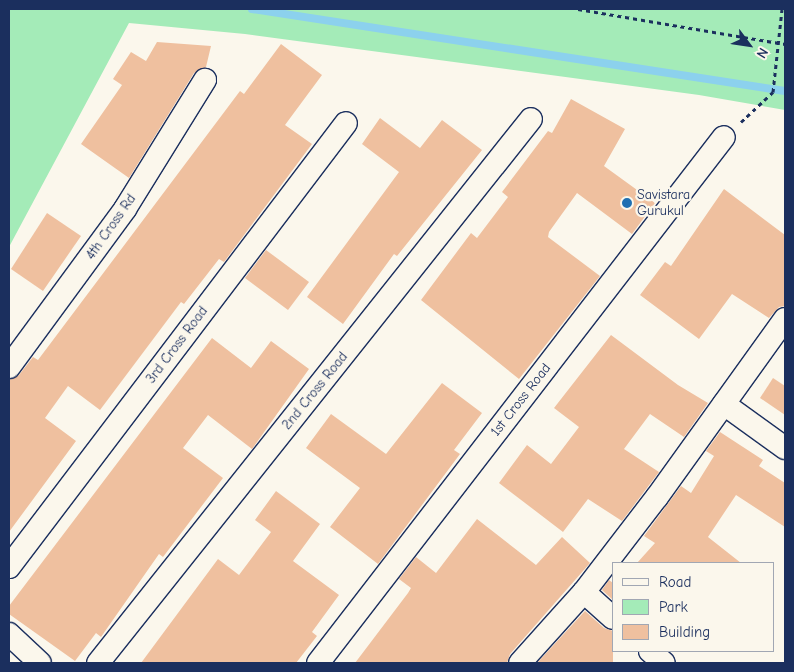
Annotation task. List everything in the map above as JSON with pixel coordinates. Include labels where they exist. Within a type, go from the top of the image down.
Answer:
[{"type":"street","name":"4th Cross Rd","points":[[9,368],[125,209],[205,80]]},
{"type":"street","name":"2nd Cross Road","points":[[98,663],[532,119]]},
{"type":"street","name":"3rd Cross Road","points":[[9,567],[346,123]]},
{"type":"street","name":"1st Cross Road","points":[[318,663],[724,137]]},
{"type":"street","points":[[520,663],[584,592],[785,319]]},
{"type":"street","points":[[724,404],[785,448]]},
{"type":"street","points":[[584,592],[612,617]]},
{"type":"street","points":[[9,634],[40,663]]},
{"type":"street","points":[[651,652],[664,663]]},
{"type":"path","points":[[578,9],[785,44]]},
{"type":"path","points":[[724,137],[773,92],[782,9]]},
{"type":"green space","points":[[9,9],[785,9],[785,110],[699,95],[245,34],[129,23],[9,247]]},
{"type":"building","points":[[157,42],[211,46],[206,67],[194,73],[129,178],[81,144],[122,85],[113,79],[131,52],[146,61]]},
{"type":"building","points":[[281,44],[322,75],[285,125],[312,144],[224,262],[219,259],[184,304],[181,302],[100,410],[68,386],[45,418],[76,441],[9,532],[9,380],[19,375],[33,357],[38,360],[240,91],[244,94]]},
{"type":"building","points":[[571,99],[625,129],[604,166],[655,203],[632,234],[577,193],[549,232],[548,237],[600,276],[519,379],[421,300],[471,233],[477,238],[508,197],[502,192],[548,131],[552,133]]},
{"type":"building","points":[[380,118],[420,148],[442,120],[482,150],[397,256],[394,254],[343,324],[307,297],[399,172],[362,144]]},
{"type":"building","points":[[724,189],[785,235],[785,306],[779,307],[769,318],[732,294],[699,339],[640,295],[665,262],[671,266]]},
{"type":"building","points":[[47,213],[81,236],[43,291],[11,269]]},
{"type":"building","points":[[266,250],[309,282],[288,310],[245,278]]},
{"type":"building","points":[[611,335],[678,385],[708,403],[684,437],[650,414],[624,449],[659,472],[622,521],[588,499],[563,532],[499,483],[527,445],[551,464],[579,427],[554,408]]},
{"type":"building","points":[[212,338],[251,368],[271,341],[309,369],[252,449],[208,415],[183,448],[223,478],[163,557],[159,554],[101,637],[96,633],[75,661],[9,614],[9,606]]},
{"type":"building","points":[[773,378],[785,386],[785,415],[760,398]]},
{"type":"building","points":[[442,383],[482,413],[454,450],[460,454],[378,564],[330,527],[360,488],[306,448],[331,414],[386,454]]},
{"type":"building","points":[[720,432],[763,460],[759,466],[785,483],[785,527],[736,495],[708,537],[740,562],[638,562],[655,543],[644,536],[681,486],[691,493],[714,456],[706,451]]},
{"type":"building","points":[[276,491],[320,524],[293,561],[339,595],[312,632],[317,636],[296,663],[141,663],[218,559],[239,575],[271,532],[255,520]]},
{"type":"building","points":[[477,519],[536,565],[562,537],[590,563],[510,654],[507,663],[355,663],[411,588],[399,579],[416,557],[436,573]]},
{"type":"building","points":[[609,580],[612,582],[612,599],[602,590]]},
{"type":"building","points":[[585,611],[604,628],[612,631],[613,663],[537,663]]},
{"type":"waterway","points":[[252,9],[785,91]]},
{"type":"place","name":"Savistara Gurukul","points":[[627,203]]}]
